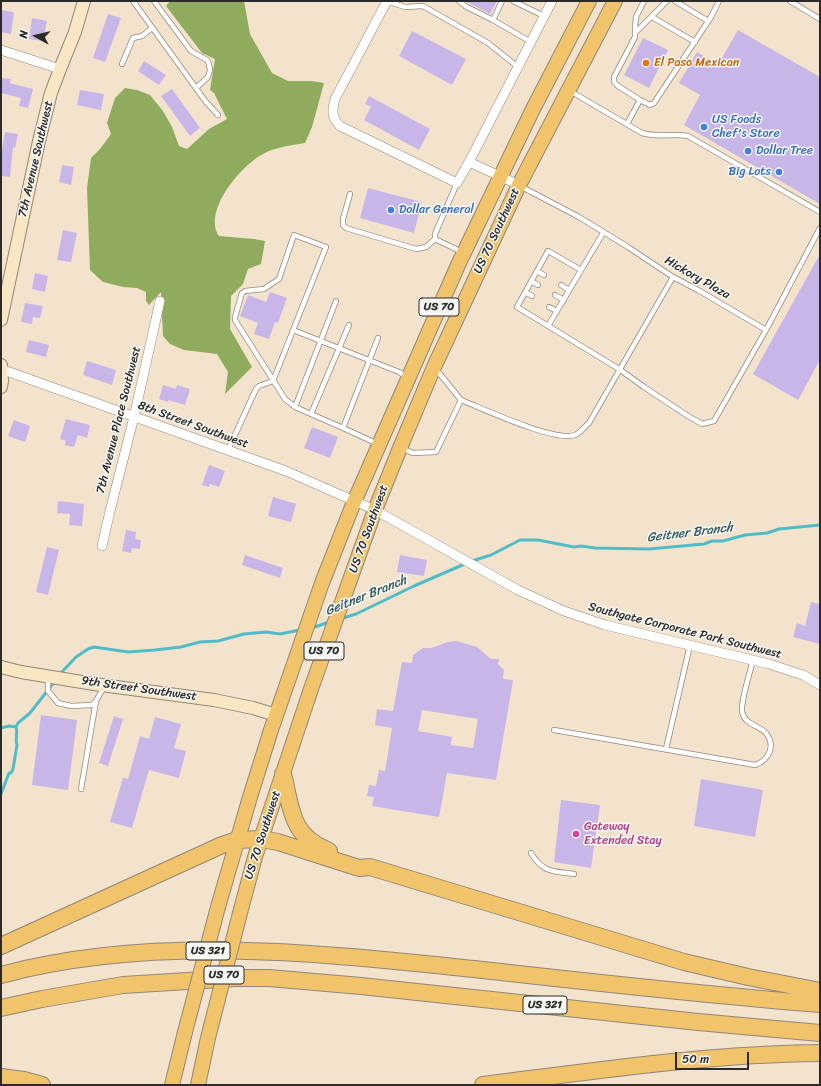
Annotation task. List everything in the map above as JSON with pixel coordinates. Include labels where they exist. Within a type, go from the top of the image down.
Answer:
[{"type":"highway","points":[[283,774],[292,815],[299,829],[316,844],[325,849],[361,861],[370,867],[684,962],[748,977],[820,990]]},
{"type":"highway","points":[[1,946],[222,845],[237,840],[261,839],[278,842],[359,868],[370,867]]},
{"type":"highway","name":"US 321","points":[[1,975],[60,962],[135,953],[178,951],[291,952],[362,957],[661,990],[820,1004]]},
{"type":"highway","name":"US 321","points":[[1,1008],[42,999],[123,985],[236,978],[269,978],[361,986],[706,1023],[820,1033]]},
{"type":"highway","points":[[483,1085],[643,1065],[737,1057],[820,1053]]},
{"type":"highway","points":[[1,1077],[24,1080],[42,1085]]},
{"type":"main road","name":"US 70 Southwest","points":[[172,1085],[237,840],[276,715],[322,583],[354,502],[464,252],[500,177],[589,1]]},
{"type":"main road","name":"US 70 Southwest","points":[[198,1085],[208,1038],[240,913],[261,839],[312,686],[374,510],[434,367],[519,185],[615,1]]},
{"type":"street","name":"7th Avenue Southwest","points":[[1,320],[39,141],[52,93],[75,32],[84,1]]},
{"type":"street","points":[[387,1],[335,99],[332,113],[334,120],[340,126],[457,183],[552,1]]},
{"type":"street","points":[[1,50],[60,69]]},
{"type":"street","points":[[469,162],[519,185]]},
{"type":"street","name":"7th Avenue Place Southwest","points":[[102,546],[134,417],[160,301]]},
{"type":"street","points":[[1,368],[1,387]]},
{"type":"street","name":"8th Street Southwest","points":[[1,368],[286,471],[374,510]]},
{"type":"street","name":"Southgate Corporate Park Southwest","points":[[374,510],[518,590],[564,611],[605,625],[753,660],[788,670],[820,685]]},
{"type":"street","name":"9th Street Southwest","points":[[1,667],[105,685],[214,700],[253,708],[276,715]]},
{"type":"lane","points":[[132,1],[206,102],[218,114]]},
{"type":"lane","points":[[154,1],[191,51],[207,60],[209,64],[210,70],[208,78],[196,88]]},
{"type":"lane","points":[[387,1],[405,7],[423,6],[488,43],[518,67]]},
{"type":"lane","points":[[459,1],[465,6],[531,42]]},
{"type":"lane","points":[[492,20],[502,1]]},
{"type":"lane","points":[[513,1],[544,16]]},
{"type":"lane","points":[[644,1],[636,17],[636,37],[614,77],[614,82],[618,86],[650,105],[654,103],[695,42],[719,1]]},
{"type":"lane","points":[[635,33],[667,1]]},
{"type":"lane","points":[[675,1],[708,21]]},
{"type":"lane","points":[[790,1],[820,19]]},
{"type":"lane","points":[[652,17],[695,42]]},
{"type":"lane","points":[[122,64],[133,38],[142,36],[152,28]]},
{"type":"lane","points":[[568,90],[642,133],[653,136],[688,136],[820,212]]},
{"type":"lane","points":[[626,124],[640,100]]},
{"type":"lane","points":[[350,194],[343,219],[343,225],[346,228],[416,249],[426,247],[435,239],[436,229],[457,183]]},
{"type":"lane","name":"Hickory Plaza","points":[[519,185],[579,217],[628,247],[673,278],[766,330]]},
{"type":"lane","points":[[581,270],[548,251],[517,307],[619,369],[702,424],[714,421],[766,330],[820,228]]},
{"type":"lane","points":[[548,326],[603,233]]},
{"type":"lane","points":[[228,450],[256,389],[259,386],[273,381],[326,247],[296,235],[293,236],[279,279],[264,289],[245,291],[242,293],[235,315],[235,320],[273,381],[283,397],[295,407],[379,445]]},
{"type":"lane","points":[[435,239],[464,252]]},
{"type":"lane","points":[[537,271],[544,275]]},
{"type":"lane","points":[[434,367],[461,400],[543,432],[564,436],[577,435],[589,422],[673,278]]},
{"type":"lane","points":[[531,281],[538,285]]},
{"type":"lane","points":[[561,285],[569,290]]},
{"type":"lane","points":[[525,292],[532,296]]},
{"type":"lane","points":[[555,295],[564,300]]},
{"type":"lane","points":[[295,407],[336,301]]},
{"type":"lane","points":[[549,307],[557,312]]},
{"type":"lane","points":[[311,414],[349,325]]},
{"type":"lane","points":[[293,330],[399,372],[408,378]]},
{"type":"lane","points":[[343,428],[378,338]]},
{"type":"lane","points":[[400,448],[413,453],[436,452],[461,400]]},
{"type":"lane","points":[[666,749],[690,645]]},
{"type":"lane","points":[[554,730],[755,765],[767,758],[770,751],[769,738],[761,728],[750,724],[742,712],[753,660]]},
{"type":"lane","points":[[48,676],[48,691],[58,702],[71,706],[92,705],[105,685]]},
{"type":"lane","points":[[82,789],[96,701]]},
{"type":"lane","points":[[531,853],[544,868],[574,874]]},
{"type":"green space","points":[[170,1],[244,1],[250,34],[272,73],[288,81],[311,81],[324,83],[312,127],[305,143],[275,149],[258,157],[241,171],[225,192],[219,204],[215,226],[219,236],[265,241],[261,264],[248,269],[243,284],[231,296],[230,329],[252,367],[225,394],[228,372],[217,354],[184,350],[170,344],[163,336],[161,292],[149,305],[146,301],[146,292],[137,288],[123,287],[103,282],[90,270],[87,188],[91,158],[111,134],[107,123],[115,98],[125,88],[137,90],[150,95],[163,111],[172,127],[179,146],[187,149],[209,129],[227,119],[214,93],[210,90],[215,59],[202,53],[166,6]]},
{"type":"building","points":[[465,1],[497,1],[490,14]]},
{"type":"building","points":[[1,10],[14,12],[11,34],[1,32]]},
{"type":"building","points":[[108,14],[121,18],[105,62],[93,58]]},
{"type":"building","points":[[32,18],[47,21],[43,41],[29,39]]},
{"type":"building","points":[[738,30],[820,77],[820,204],[684,125],[700,95],[679,83],[697,52],[718,65]]},
{"type":"building","points":[[412,31],[466,59],[452,85],[399,56]]},
{"type":"building","name":"El Paso Mexican","points":[[643,38],[668,50],[649,88],[624,75]]},
{"type":"building","points":[[144,61],[166,75],[159,85],[138,71]]},
{"type":"building","points":[[1,78],[11,79],[10,83],[33,89],[28,108],[19,106],[21,98],[1,93]]},
{"type":"building","points":[[172,89],[200,128],[190,136],[161,96]]},
{"type":"building","points":[[80,90],[104,94],[101,110],[77,105]]},
{"type":"building","points":[[369,96],[430,129],[419,150],[364,120],[371,107],[365,104]]},
{"type":"building","points":[[5,132],[18,134],[15,148],[13,147],[10,177],[1,176],[1,156]]},
{"type":"building","points":[[62,165],[74,167],[71,185],[59,182]]},
{"type":"building","name":"Dollar General","points":[[368,188],[422,202],[414,233],[360,218]]},
{"type":"building","points":[[63,230],[77,233],[71,262],[57,260]]},
{"type":"building","points":[[820,254],[820,360],[798,400],[753,374]]},
{"type":"building","points":[[35,273],[48,276],[45,292],[32,289]]},
{"type":"building","points":[[270,292],[287,298],[278,323],[275,322],[269,339],[254,334],[258,323],[240,316],[248,295],[266,302]]},
{"type":"building","points":[[25,303],[43,306],[40,318],[33,317],[32,324],[21,322]]},
{"type":"building","points":[[29,340],[49,345],[46,357],[26,352]]},
{"type":"building","points":[[87,361],[116,370],[112,385],[83,375]]},
{"type":"building","points":[[163,385],[176,389],[177,385],[190,389],[185,405],[159,399]]},
{"type":"building","points":[[66,419],[90,425],[87,438],[78,435],[74,447],[65,445],[66,441],[60,439]]},
{"type":"building","points":[[14,420],[30,426],[25,442],[8,436]]},
{"type":"building","points":[[312,427],[338,437],[330,458],[304,448]]},
{"type":"building","points":[[209,465],[225,471],[219,487],[210,484],[209,487],[202,485]]},
{"type":"building","points":[[273,497],[296,504],[291,522],[268,516]]},
{"type":"building","points":[[58,501],[84,504],[82,526],[69,525],[70,514],[57,513]]},
{"type":"building","points":[[126,530],[136,532],[135,539],[141,540],[140,549],[132,548],[131,553],[122,551]]},
{"type":"building","points":[[47,547],[59,550],[48,595],[36,592]]},
{"type":"building","points":[[245,555],[283,568],[280,578],[242,565]]},
{"type":"building","points":[[400,555],[427,560],[424,576],[397,572]]},
{"type":"building","points":[[811,602],[820,604],[820,644],[793,637],[797,623],[805,626]]},
{"type":"building","points":[[456,641],[477,647],[491,659],[499,659],[498,664],[504,670],[503,679],[513,680],[496,780],[447,773],[439,817],[372,806],[374,797],[367,796],[369,785],[376,786],[379,770],[385,771],[392,728],[375,725],[377,709],[393,711],[402,662],[412,663],[413,655],[423,648],[431,648]],"holes":[[[422,710],[478,719],[473,748],[451,745],[452,737],[418,731]]]},
{"type":"building","points":[[41,715],[77,720],[68,790],[32,785]]},
{"type":"building","points":[[114,716],[123,719],[108,766],[99,763]]},
{"type":"building","points":[[155,717],[181,724],[174,748],[186,751],[179,778],[149,770],[132,828],[110,822],[123,778],[128,779],[140,736],[149,739]]},
{"type":"building","points":[[701,779],[763,790],[755,837],[694,826]]},
{"type":"building","name":"Gateway Extended Stay","points":[[561,800],[600,805],[591,868],[554,862]]},
{"type":"waterway","name":"Geitner Branch","points":[[472,561],[491,555],[520,540],[538,540],[574,547],[649,549],[704,544],[712,541],[723,541],[745,535],[767,533],[779,529],[820,525]]},
{"type":"waterway","name":"Geitner Branch","points":[[340,619],[356,614],[414,586],[467,563]]},
{"type":"waterway","name":"Geitner Branch","points":[[312,628],[329,622]]},
{"type":"waterway","name":"Geitner Branch","points":[[59,675],[76,657],[94,647],[128,652],[155,650],[181,647],[200,642],[218,641],[244,634],[266,632],[280,634],[300,630]]},
{"type":"waterway","name":"Geitner Branch","points":[[1,794],[9,773],[11,773],[13,769],[17,745],[16,727],[18,723],[30,713],[55,681]]},
{"type":"waterway","points":[[1,728],[9,726],[16,727]]},
{"type":"place","name":"El Paso Mexican","points":[[646,63]]},
{"type":"place","name":"US Foods Chef's Store","points":[[704,127]]},
{"type":"place","name":"Dollar Tree","points":[[748,151]]},
{"type":"place","name":"Big Lots","points":[[779,172]]},
{"type":"place","name":"Dollar General","points":[[391,210]]},
{"type":"place","name":"Gateway Extended Stay","points":[[576,834]]}]
